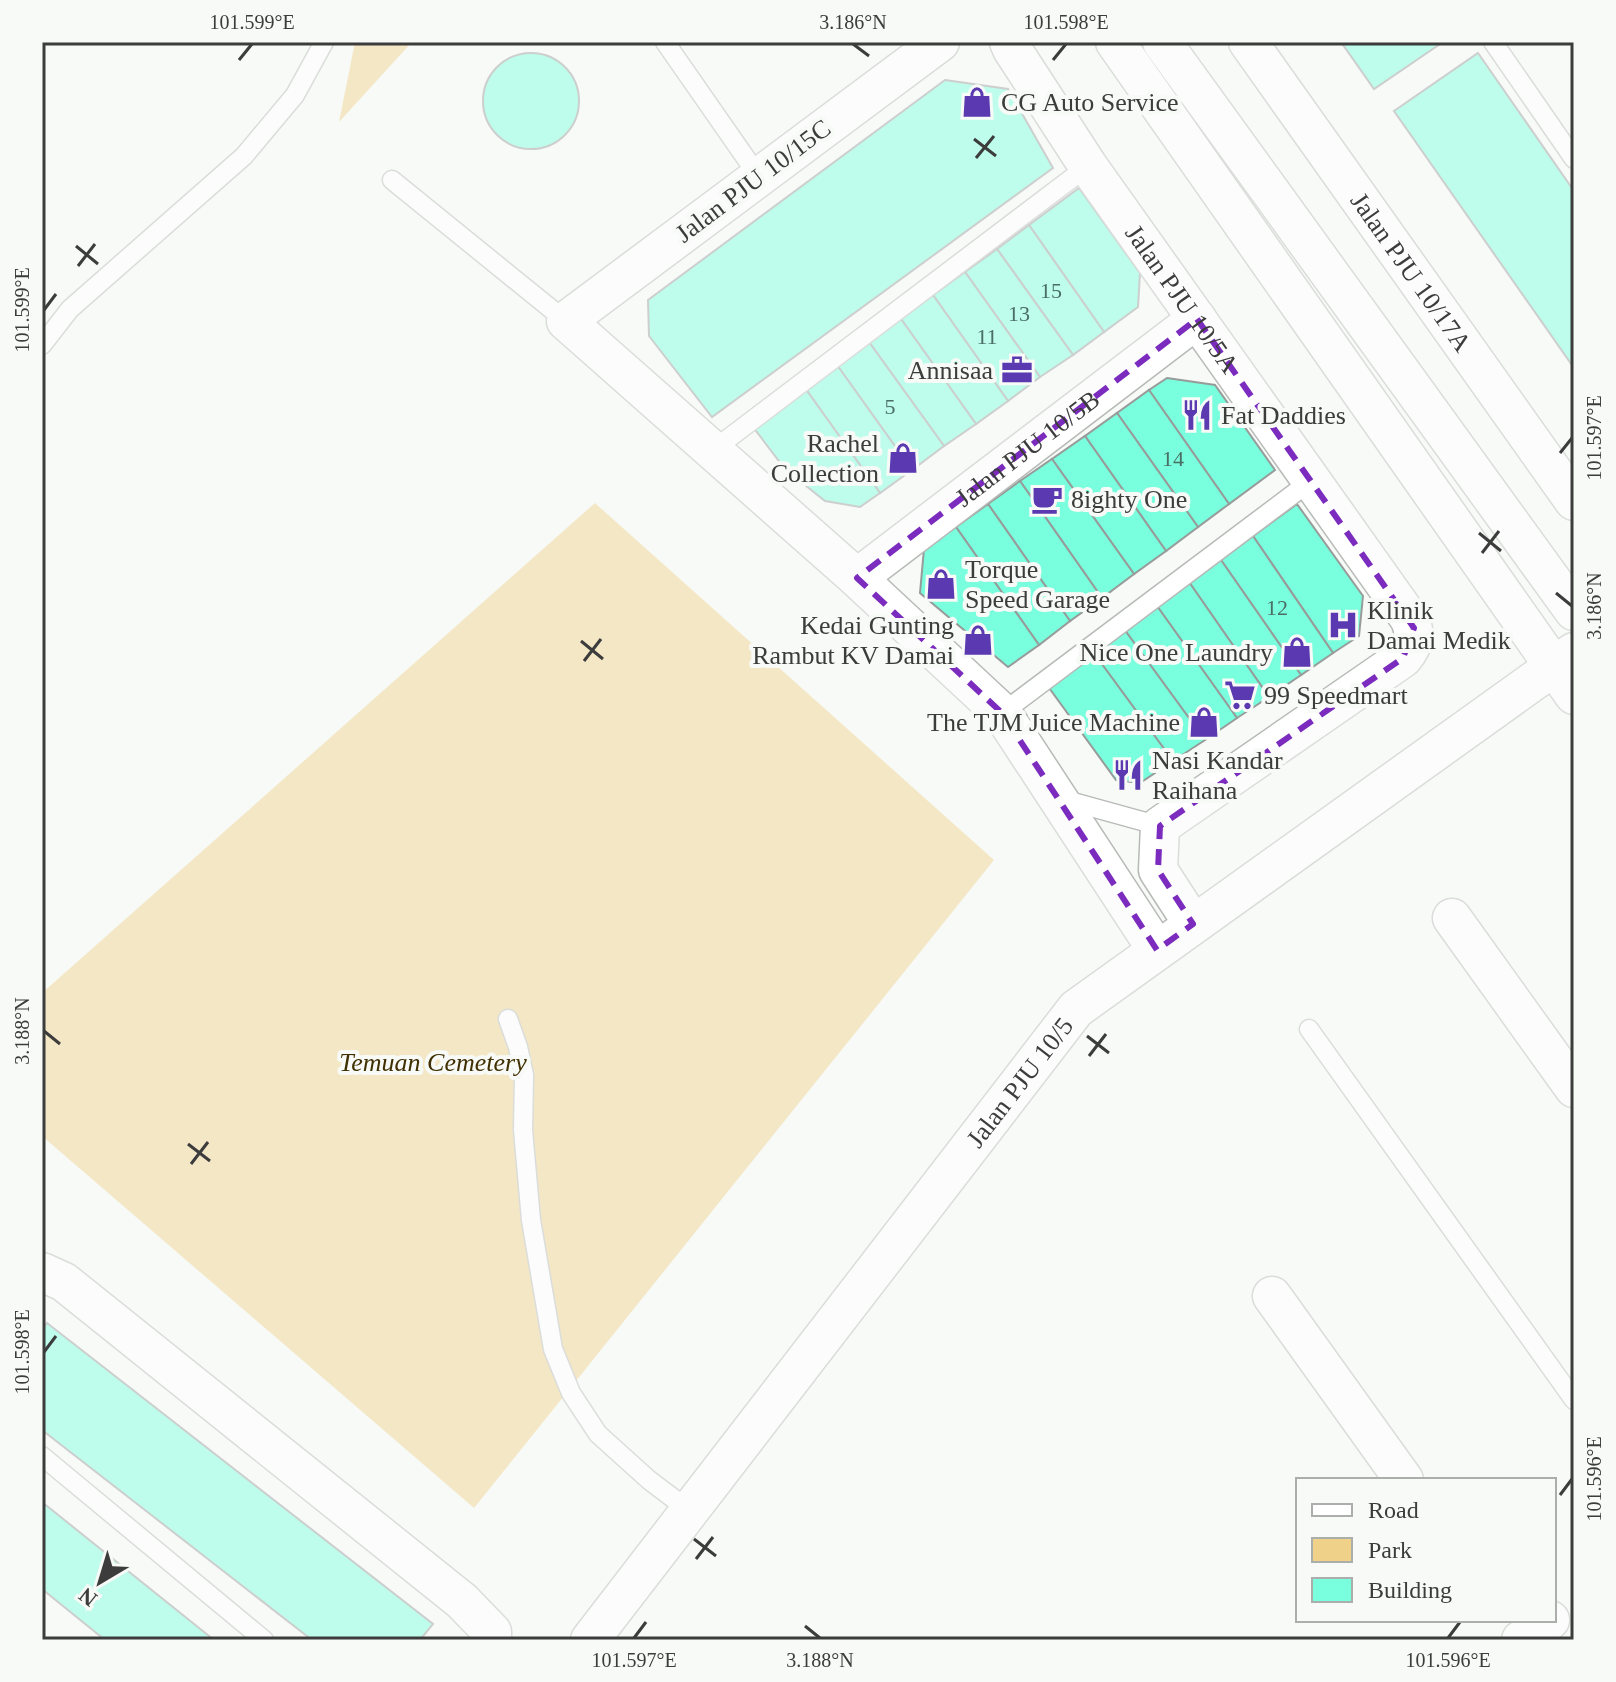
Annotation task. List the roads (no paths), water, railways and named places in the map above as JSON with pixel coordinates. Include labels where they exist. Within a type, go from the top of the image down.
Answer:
[{"type":"street","name":"Jalan PJU 10/15C","points":[[566,321],[940,42]]},
{"type":"street","name":"Jalan PJU 10/5A","points":[[1009,42],[1088,166],[1414,628],[1414,640],[1403,658],[1160,826]]},
{"type":"street","points":[[1115,42],[1567,671]]},
{"type":"street","points":[[1162,42],[1574,611]]},
{"type":"street","name":"Jalan PJU 10/17A","points":[[1248,42],[1574,501]]},
{"type":"street","name":"Jalan PJU 10/5B","points":[[857,578],[1197,319]]},
{"type":"street","points":[[566,321],[857,578],[1002,713],[1157,950]]},
{"type":"street","name":"Jalan PJU 10/5","points":[[590,1640],[1076,1009],[1193,924],[1567,671]]},
{"type":"street","points":[[1160,826],[1158,870],[1193,924]]},
{"type":"street","points":[[1452,918],[1574,1088]]},
{"type":"street","points":[[42,1272],[64,1282],[462,1601],[492,1632],[492,1640]]},
{"type":"street","points":[[1272,1296],[1403,1478]]},
{"type":"street","points":[[1556,1615],[1574,1603]]},
{"type":"street","points":[[1506,1622],[1519,1640],[1546,1622]]},
{"type":"lane","points":[[42,345],[70,309],[244,156],[295,95],[324,42]]},
{"type":"lane","points":[[665,42],[759,177]]},
{"type":"lane","points":[[1493,42],[1574,159]]},
{"type":"lane","points":[[713,450],[1088,166]]},
{"type":"lane","points":[[392,180],[566,321]]},
{"type":"lane","points":[[1002,713],[1312,480]]},
{"type":"lane","points":[[1058,798],[1160,826]]},
{"type":"lane","points":[[508,1019],[524,1075],[523,1130],[531,1220],[553,1349],[571,1393],[598,1434],[649,1480],[690,1511]]},
{"type":"lane","points":[[1309,1029],[1574,1400]]},
{"type":"lane","points":[[42,1456],[264,1640]]},
{"type":"place","name":"CG Auto Service","points":[[977,102]]},
{"type":"place","name":"Annisaa","points":[[1017,370]]},
{"type":"place","name":"Fat Daddies","points":[[1197,415]]},
{"type":"place","name":"Rachel Collection","points":[[903,458]]},
{"type":"place","name":"8ighty One","points":[[1047,499]]},
{"type":"place","name":"Torque Speed Garage","points":[[941,584]]},
{"type":"place","name":"Klinik Damai Medik","points":[[1343,625]]},
{"type":"place","name":"Kedai Gunting Rambut KV Damai","points":[[978,640]]},
{"type":"place","name":"Nice One Laundry","points":[[1297,652]]},
{"type":"place","name":"99 Speedmart","points":[[1240,695]]},
{"type":"place","name":"The TJM Juice Machine","points":[[1204,722]]},
{"type":"place","name":"Nasi Kandar Raihana","points":[[1128,775]]},
{"type":"park label","name":"Temuan Cemetery","points":[[433,1062]]}]
